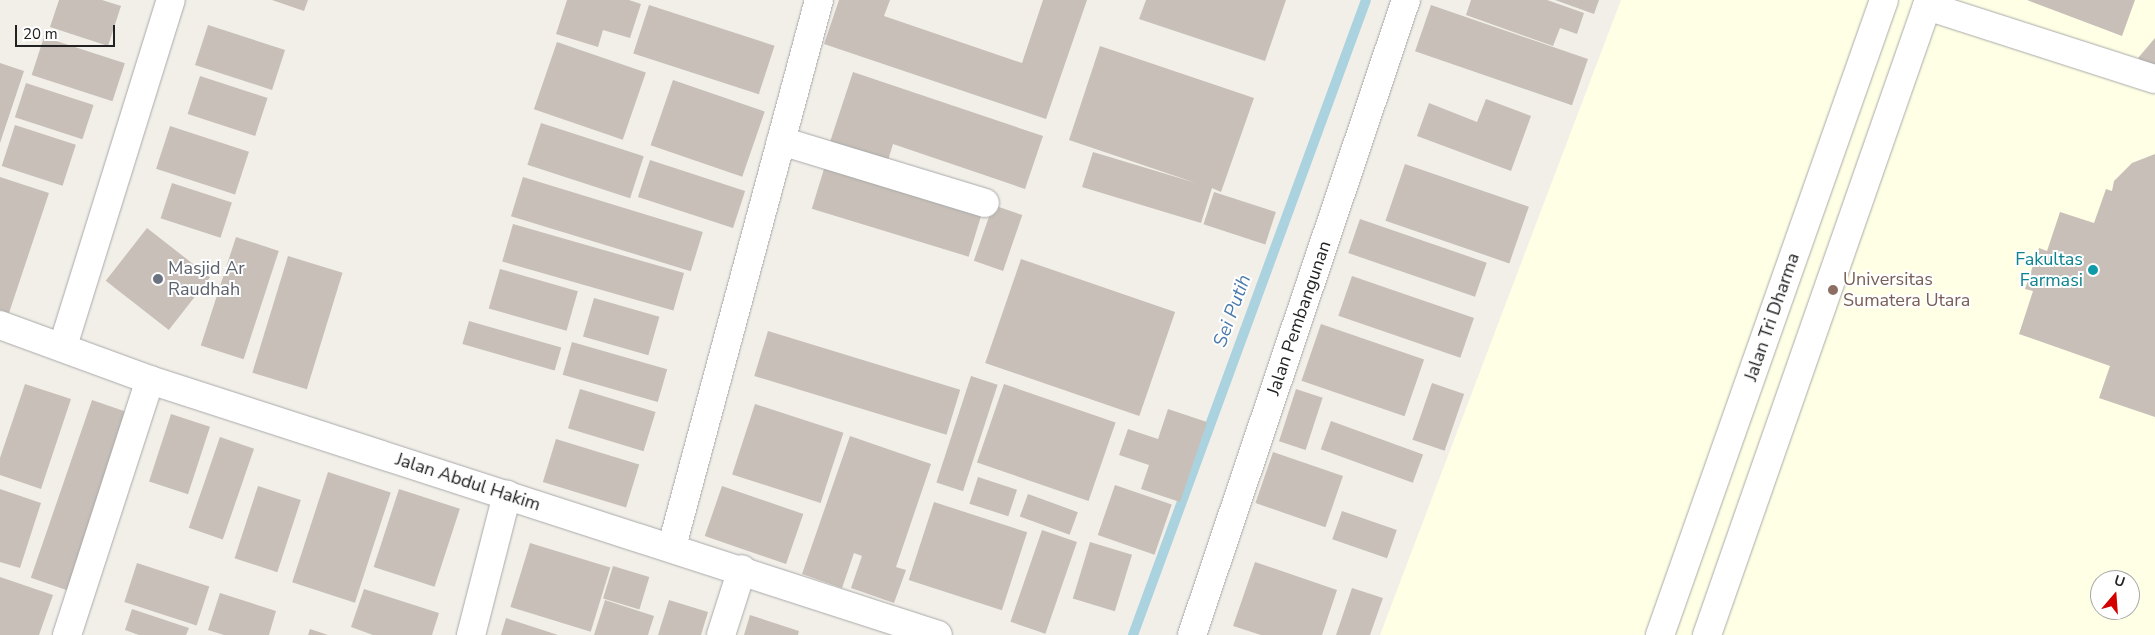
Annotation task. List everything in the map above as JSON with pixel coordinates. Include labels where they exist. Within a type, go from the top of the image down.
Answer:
[{"type":"street","points":[[63,346],[171,0]]},
{"type":"street","points":[[672,546],[819,0]]},
{"type":"street","name":"Jalan Pembangunan","points":[[1192,635],[1406,0]]},
{"type":"street","name":"Jalan Tri Dharma","points":[[1660,635],[1884,0]]},
{"type":"street","points":[[1707,635],[1928,3],[2155,78]]},
{"type":"street","points":[[781,141],[985,203]]},
{"type":"street","name":"Jalan Abdul Hakim","points":[[0,325],[63,346],[150,380],[672,546],[938,635]]},
{"type":"street","points":[[67,635],[150,380]]},
{"type":"street","points":[[471,635],[507,495]]},
{"type":"street","points":[[722,635],[742,569]]},
{"type":"shaded area","name":"Universitas Sumatera Utara","points":[[1621,0],[2155,0],[2155,635],[1380,635]]},
{"type":"building","points":[[59,0],[102,0],[121,6],[108,46],[50,27]]},
{"type":"building","points":[[272,0],[308,0],[304,11]]},
{"type":"building","points":[[567,0],[629,0],[641,4],[630,38],[603,30],[598,47],[556,34]]},
{"type":"building","points":[[839,0],[890,0],[884,16],[1022,63],[1043,0],[1087,0],[1046,119],[824,44]]},
{"type":"building","points":[[1146,0],[1286,0],[1265,61],[1139,19]]},
{"type":"building","points":[[1471,0],[1547,0],[1584,13],[1577,34],[1560,28],[1553,46],[1466,15]]},
{"type":"building","points":[[1555,0],[1599,0],[1594,14]]},
{"type":"building","points":[[2027,0],[2135,0],[2122,36]]},
{"type":"building","points":[[649,5],[775,46],[759,94],[633,54]]},
{"type":"building","points":[[1431,5],[1588,59],[1572,105],[1415,51]]},
{"type":"building","points":[[208,25],[285,50],[272,90],[195,65]]},
{"type":"building","points":[[44,37],[125,63],[112,101],[32,75]]},
{"type":"building","points":[[2155,38],[2155,72],[2138,58]]},
{"type":"building","points":[[557,42],[646,73],[623,140],[534,109]]},
{"type":"building","points":[[1100,46],[1254,98],[1221,192],[1212,188],[1201,223],[1082,187],[1093,152],[1196,183],[1069,140]]},
{"type":"building","points":[[0,63],[24,71],[0,143]]},
{"type":"building","points":[[853,72],[1043,136],[1025,189],[893,144],[886,167],[828,148]]},
{"type":"building","points":[[200,76],[268,98],[255,136],[188,114]]},
{"type":"building","points":[[673,80],[765,112],[742,177],[651,145]]},
{"type":"building","points":[[26,83],[94,105],[82,139],[15,117]]},
{"type":"building","points":[[1486,99],[1531,116],[1511,171],[1417,136],[1429,103],[1477,122]]},
{"type":"building","points":[[541,123],[644,156],[630,198],[527,165]]},
{"type":"building","points":[[15,125],[76,145],[63,186],[2,166]]},
{"type":"building","points":[[170,126],[249,152],[235,194],[156,169]]},
{"type":"building","name":"Fakultas Farmasi","points":[[2155,154],[2155,417],[2099,398],[2110,366],[2019,334],[2033,291],[2025,289],[2039,248],[2047,251],[2060,212],[2094,223],[2106,189],[2112,191],[2114,181],[2132,163]]},
{"type":"building","points":[[827,159],[984,207],[969,257],[812,209]]},
{"type":"building","points":[[650,160],[745,191],[733,228],[638,197]]},
{"type":"building","points":[[1405,164],[1529,207],[1509,263],[1385,221]]},
{"type":"building","points":[[0,177],[49,193],[9,313],[0,310]]},
{"type":"building","points":[[523,177],[703,232],[691,271],[511,216]]},
{"type":"building","points":[[172,183],[232,202],[220,238],[161,218]]},
{"type":"building","points":[[1214,192],[1276,212],[1265,244],[1203,224]]},
{"type":"building","points":[[993,205],[1022,215],[1003,271],[974,261]]},
{"type":"building","points":[[1360,219],[1487,263],[1475,297],[1348,253]]},
{"type":"building","points":[[513,224],[684,273],[673,311],[502,261]]},
{"type":"building","name":"Masjid Ar Raudhah","points":[[147,228],[210,277],[169,330],[106,281]]},
{"type":"building","points":[[236,237],[279,251],[244,359],[201,345]]},
{"type":"building","points":[[288,256],[343,273],[307,389],[252,373]]},
{"type":"building","points":[[1021,259],[1175,312],[1139,416],[985,363]]},
{"type":"building","points":[[500,269],[578,291],[567,331],[489,308]]},
{"type":"building","points":[[1352,276],[1474,318],[1460,358],[1338,316]]},
{"type":"building","points":[[594,298],[659,317],[648,355],[583,336]]},
{"type":"building","points":[[469,321],[561,347],[555,371],[462,344]]},
{"type":"building","points":[[1321,324],[1424,359],[1405,416],[1301,381]]},
{"type":"building","points":[[768,331],[960,390],[946,435],[754,376]]},
{"type":"building","points":[[572,342],[667,369],[658,402],[563,375]]},
{"type":"building","points":[[971,376],[998,385],[963,491],[936,483]]},
{"type":"building","points":[[1432,383],[1464,394],[1445,451],[1412,440]]},
{"type":"building","points":[[25,384],[71,399],[41,489],[0,475],[0,458]]},
{"type":"building","points":[[1004,384],[1116,422],[1089,501],[977,462]]},
{"type":"building","points":[[580,389],[656,412],[644,451],[568,428]]},
{"type":"building","points":[[1296,389],[1323,398],[1306,450],[1279,441]]},
{"type":"building","points":[[92,400],[133,414],[71,592],[31,578]]},
{"type":"building","points":[[755,404],[843,433],[821,503],[732,474]]},
{"type":"building","points":[[1168,409],[1207,422],[1180,502],[1141,489],[1149,465],[1119,455],[1128,429],[1158,439]]},
{"type":"building","points":[[171,414],[210,427],[188,494],[149,482]]},
{"type":"building","points":[[1331,421],[1423,455],[1413,483],[1321,449]]},
{"type":"building","points":[[850,436],[931,464],[896,567],[906,570],[894,603],[851,588],[862,556],[854,553],[842,588],[802,574]]},
{"type":"building","points":[[220,437],[254,449],[223,539],[189,528]]},
{"type":"building","points":[[556,439],[639,464],[626,507],[543,482]]},
{"type":"building","points":[[1273,452],[1343,476],[1325,527],[1255,503]]},
{"type":"building","points":[[328,472],[391,492],[355,603],[292,582]]},
{"type":"building","points":[[978,477],[1017,490],[1008,516],[969,504]]},
{"type":"building","points":[[1115,485],[1172,505],[1154,555],[1098,535]]},
{"type":"building","points":[[258,486],[301,500],[277,572],[235,558]]},
{"type":"building","points":[[722,486],[803,514],[786,564],[705,536]]},
{"type":"building","points":[[0,489],[41,503],[20,568],[0,562]]},
{"type":"building","points":[[399,489],[460,509],[435,587],[374,567]]},
{"type":"building","points":[[1028,494],[1078,512],[1070,535],[1020,517]]},
{"type":"building","points":[[934,502],[1027,532],[1002,610],[909,580]]},
{"type":"building","points":[[1342,511],[1397,530],[1387,558],[1332,539]]},
{"type":"building","points":[[1042,530],[1077,542],[1045,634],[1010,622]]},
{"type":"building","points":[[1090,542],[1132,555],[1115,611],[1073,598]]},
{"type":"building","points":[[530,543],[610,568],[591,632],[510,607]]},
{"type":"building","points":[[1255,562],[1337,590],[1322,635],[1261,635],[1233,626]]},
{"type":"building","points":[[137,563],[209,586],[197,625],[124,602]]},
{"type":"building","points":[[613,566],[649,577],[639,610],[603,599]]},
{"type":"building","points":[[0,577],[53,595],[39,635],[0,635]]},
{"type":"building","points":[[1352,588],[1383,598],[1370,635],[1336,635]]},
{"type":"building","points":[[364,589],[439,613],[432,635],[373,635],[351,627]]},
{"type":"building","points":[[220,593],[276,611],[269,635],[224,635],[208,630]]},
{"type":"building","points":[[605,600],[654,616],[648,635],[594,635]]},
{"type":"building","points":[[669,600],[708,612],[701,635],[658,635]]},
{"type":"building","points":[[132,609],[189,628],[186,635],[139,635],[125,630]]},
{"type":"building","points":[[750,615],[799,631],[798,635],[744,635]]},
{"type":"building","points":[[506,618],[558,635],[501,635]]},
{"type":"building","points":[[310,629],[328,635],[308,635]]},
{"type":"waterway","name":"Sei Putih","points":[[1133,635],[1366,0]]},
{"type":"place","name":"Fakultas Farmasi","points":[[2093,270]]},
{"type":"place","name":"Masjid Ar Raudhah","points":[[158,279]]},
{"type":"place","name":"Universitas Sumatera Utara","points":[[1833,290]]}]
